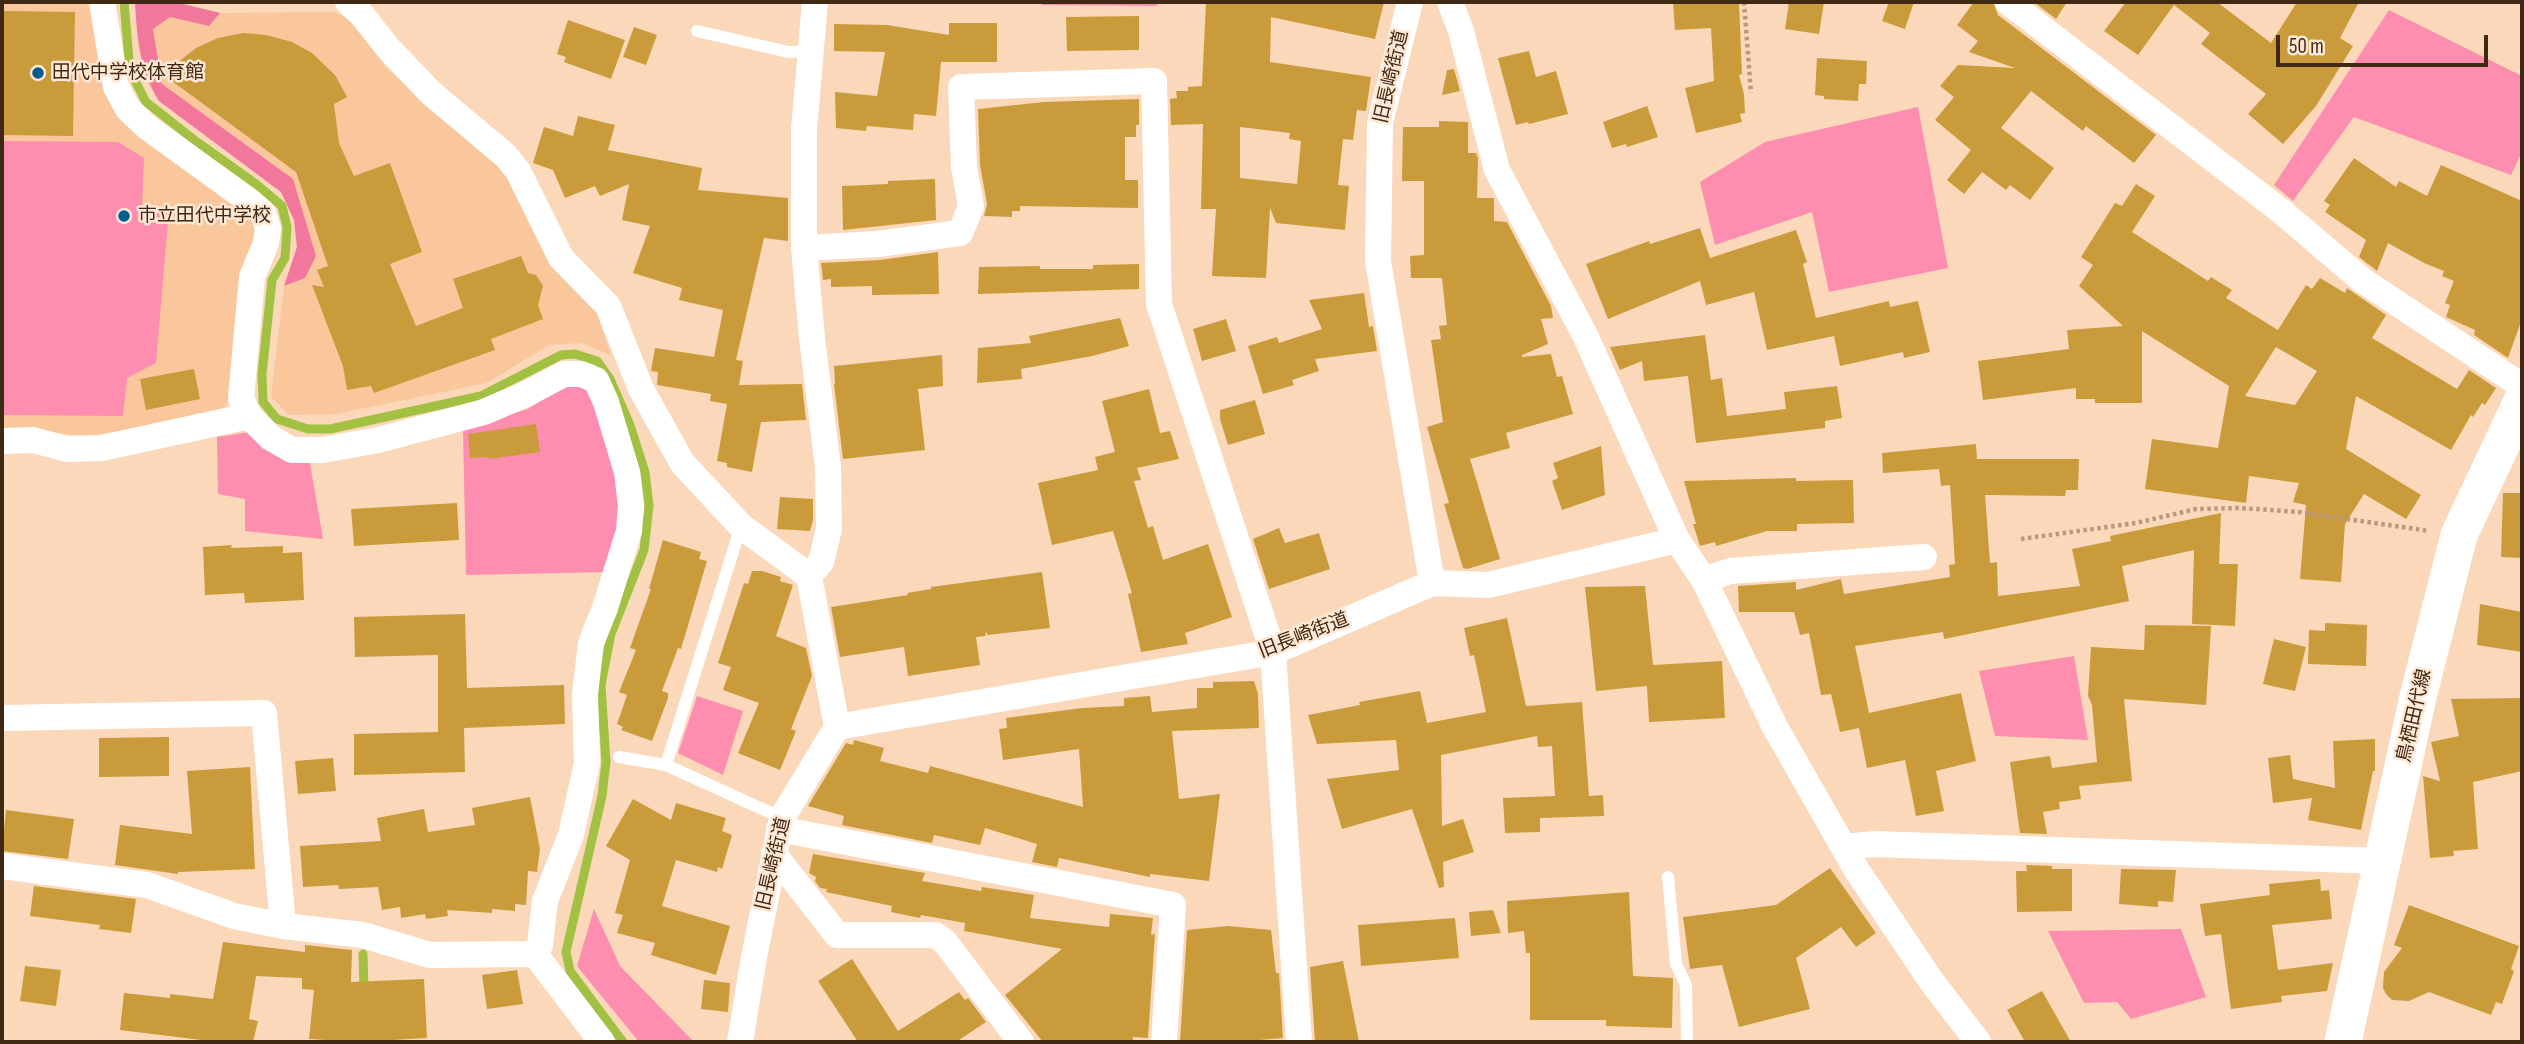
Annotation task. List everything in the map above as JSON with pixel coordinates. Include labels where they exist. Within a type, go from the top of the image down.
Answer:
[{"type":"main road","name":"鳥栖田代線","points":[[2343,1042],[2418,697],[2459,535],[2522,401]]},
{"type":"street","points":[[103,2],[116,87],[128,109],[146,127],[253,203],[263,213],[268,229],[266,243],[252,276],[241,398],[249,416],[271,438],[292,450],[323,450],[378,440],[484,412],[564,374],[581,374],[596,380],[606,402],[627,472],[631,506],[629,531],[591,643],[585,694],[587,763],[571,835],[545,901],[540,945],[535,954]]},
{"type":"street","points":[[351,2],[388,48],[431,93],[506,156],[518,171],[561,258],[608,306],[641,389],[683,464],[741,526],[809,576],[837,727]]},
{"type":"street","points":[[809,576],[821,562],[829,529],[828,467],[804,248],[804,131],[815,2]]},
{"type":"street","name":"旧長崎街道","points":[[740,1042],[778,834],[837,727],[1273,652],[1432,583],[1378,261],[1380,123],[1410,2]]},
{"type":"street","points":[[1450,2],[1461,31],[1497,170],[1585,335],[1677,540],[1704,580],[1775,727],[1856,869],[1932,982],[1978,1042]]},
{"type":"street","points":[[2008,2],[2281,211],[2362,280],[2522,386]]},
{"type":"street","points":[[804,248],[878,244],[960,233],[971,207],[964,167],[961,87],[1154,81],[1160,304],[1273,652],[1299,1042]]},
{"type":"street","points":[[606,402],[641,389]]},
{"type":"street","points":[[2,441],[33,440],[67,449],[102,448],[249,416]]},
{"type":"street","points":[[1432,583],[1488,585],[1677,540]]},
{"type":"street","points":[[1704,580],[1730,571],[1924,557]]},
{"type":"street","points":[[2,718],[264,713],[283,926]]},
{"type":"street","points":[[778,834],[837,935],[935,934],[945,942],[1021,1042]]},
{"type":"street","points":[[778,834],[1172,905],[1164,1042]]},
{"type":"street","points":[[1844,847],[1874,844],[2383,862]]},
{"type":"street","points":[[2,866],[147,885],[234,916],[283,926],[363,935],[430,955],[535,954]]},
{"type":"street","points":[[535,954],[602,1042]]},
{"type":"lane","points":[[697,31],[788,52],[810,51]]},
{"type":"lane","points":[[666,765],[741,526]]},
{"type":"lane","points":[[619,757],[666,765],[778,834]]},
{"type":"lane","points":[[1668,877],[1676,964],[1686,985],[1687,1042]]},
{"type":"path","points":[[1744,2],[1751,93]]},
{"type":"path","points":[[2021,539],[2136,523],[2196,509],[2240,508],[2299,512],[2459,535]]},
{"type":"shaded area","name":"市立田代中学校","points":[[2,2],[89,2],[103,84],[240,208],[254,224],[254,241],[232,398],[218,413],[91,436],[2,429]]},
{"type":"shaded area","points":[[135,2],[175,2],[220,13],[332,12],[354,20],[385,67],[506,174],[596,311],[611,355],[581,343],[549,345],[487,383],[336,414],[289,415],[271,397],[284,286],[297,247],[294,220],[281,192],[159,101],[148,83],[138,46]]},
{"type":"shaded area","points":[[135,2],[175,2],[220,13],[209,26],[170,17],[153,29],[162,84],[293,179],[316,256],[305,278],[284,286],[297,247],[294,220],[281,192],[159,101],[148,78],[141,53]]},
{"type":"shaded area","points":[[1042,2],[1157,2],[1157,6],[1042,5]]},
{"type":"shaded area","points":[[2389,10],[2522,76],[2522,152],[2511,175],[2354,117],[2293,201],[2274,185]]},
{"type":"shaded area","points":[[1918,107],[1948,268],[1829,292],[1812,212],[1715,245],[1700,182],[1765,142]]},
{"type":"shaded area","points":[[2,141],[118,142],[144,158],[142,208],[169,211],[156,363],[127,378],[123,416],[2,415]]},
{"type":"shaded area","points":[[567,384],[590,390],[622,481],[623,528],[608,572],[466,575],[463,429],[528,409]]},
{"type":"shaded area","points":[[251,432],[309,458],[323,539],[245,531],[245,499],[218,494],[217,437]]},
{"type":"shaded area","points":[[2074,656],[2088,740],[1995,736],[1979,671]]},
{"type":"shaded area","points":[[697,696],[743,711],[723,775],[678,753]]},
{"type":"shaded area","points":[[594,909],[620,966],[694,1042],[639,1042],[577,966]]},
{"type":"shaded area","points":[[2181,929],[2206,997],[2131,1019],[2117,1002],[2084,1003],[2048,931]]},
{"type":"building","points":[[1206,2],[1384,2],[1375,39],[1271,17],[1270,62],[1371,77],[1366,111],[1357,110],[1353,140],[1343,139],[1338,185],[1349,186],[1345,230],[1276,223],[1270,208],[1266,278],[1212,276],[1216,209],[1201,209],[1203,124],[1171,125],[1170,99],[1177,98],[1176,91],[1188,91],[1188,87],[1202,86]],"holes":[[[1240,127],[1290,133],[1289,139],[1301,141],[1297,184],[1240,178]]]},
{"type":"building","points":[[1673,2],[1739,2],[1742,74],[1739,75],[1745,113],[1740,114],[1742,122],[1696,133],[1685,88],[1714,81],[1711,28],[1675,30]]},
{"type":"building","points":[[1789,2],[1824,2],[1819,34],[1785,29]]},
{"type":"building","points":[[1889,2],[1914,2],[1905,29],[1882,21]]},
{"type":"building","points":[[1974,2],[1993,2],[1998,15],[2156,135],[2134,163],[2086,126],[2083,131],[2031,91],[2001,128],[2054,168],[2030,200],[2010,185],[2006,190],[1982,172],[1964,194],[1947,180],[1971,150],[1935,120],[1954,97],[1940,86],[1958,65],[2015,68],[1969,52],[1978,41],[1957,25]]},
{"type":"building","points":[[2034,2],[2067,2],[2056,19]]},
{"type":"building","points":[[2126,2],[2217,2],[2271,43],[2297,2],[2359,2],[2340,38],[2353,46],[2316,106],[2283,144],[2248,114],[2266,94],[2201,44],[2210,33],[2174,5],[2138,55],[2104,31]]},
{"type":"building","name":"田代中学校体育館","points":[[2,11],[75,12],[73,136],[2,135]]},
{"type":"building","points":[[1139,16],[1139,50],[1067,51],[1066,17]]},
{"type":"building","points":[[568,20],[625,40],[611,79],[564,62],[566,57],[557,54]]},
{"type":"building","points":[[949,23],[997,23],[997,62],[941,62],[936,116],[914,114],[913,130],[867,126],[866,131],[836,128],[835,92],[877,96],[885,52],[834,51],[834,24],[887,25],[949,35]]},
{"type":"building","points":[[634,27],[657,35],[646,65],[623,57]]},
{"type":"building","points":[[243,33],[266,35],[292,42],[312,53],[335,75],[347,97],[334,104],[339,143],[354,176],[390,163],[422,252],[390,264],[416,326],[463,308],[453,279],[521,256],[528,273],[536,275],[543,286],[538,305],[543,319],[491,339],[495,350],[374,393],[371,386],[347,390],[343,366],[312,285],[324,287],[317,270],[328,266],[296,172],[165,76],[196,48],[218,38]]},
{"type":"building","points":[[1529,51],[1536,77],[1556,71],[1568,114],[1516,125],[1498,58]]},
{"type":"building","points":[[1817,58],[1867,61],[1866,84],[1859,84],[1858,101],[1824,99],[1824,96],[1815,95]]},
{"type":"building","points":[[1454,69],[1460,91],[1442,95],[1447,70]]},
{"type":"building","points":[[1139,99],[1136,137],[1125,137],[1125,180],[1138,180],[1138,208],[1020,206],[1020,211],[1012,211],[1012,217],[984,216],[987,204],[980,165],[978,109],[1044,102]]},
{"type":"building","points":[[1647,106],[1658,137],[1627,147],[1626,144],[1612,148],[1603,122]]},
{"type":"building","points":[[578,116],[615,125],[608,150],[702,168],[698,190],[788,198],[788,241],[764,238],[736,360],[743,361],[739,385],[802,384],[806,420],[761,422],[752,472],[727,467],[727,463],[717,461],[727,404],[710,401],[711,394],[657,385],[658,372],[651,371],[655,348],[714,357],[723,310],[679,300],[682,288],[633,273],[650,226],[622,220],[629,184],[600,196],[595,186],[565,198],[553,170],[533,163],[544,127],[573,136]]},
{"type":"building","points":[[1439,121],[1468,122],[1468,153],[1476,153],[1478,158],[1477,198],[1494,198],[1494,221],[1507,222],[1551,306],[1553,318],[1541,319],[1548,344],[1522,357],[1551,354],[1557,377],[1562,376],[1573,414],[1506,433],[1510,448],[1470,459],[1500,559],[1467,569],[1463,568],[1444,504],[1449,503],[1427,427],[1443,422],[1431,340],[1441,339],[1439,326],[1447,325],[1442,278],[1411,278],[1410,256],[1424,255],[1424,181],[1402,181],[1403,127],[1439,127]]},
{"type":"building","points":[[2354,158],[2396,187],[2399,181],[2427,196],[2441,165],[2522,201],[2522,319],[2508,358],[2474,335],[2475,330],[2446,317],[2450,305],[2445,303],[2454,281],[2442,276],[2444,271],[2388,243],[2377,271],[2359,257],[2366,240],[2325,212],[2330,205],[2324,201]]},
{"type":"building","points":[[935,179],[936,220],[843,230],[842,186]]},
{"type":"building","points":[[2136,184],[2155,196],[2132,232],[2208,281],[2211,277],[2232,290],[2226,298],[2278,330],[2306,285],[2312,289],[2320,278],[2345,293],[2347,288],[2386,315],[2372,338],[2457,389],[2469,370],[2496,388],[2485,405],[2482,403],[2473,417],[2471,415],[2451,450],[2356,396],[2346,449],[2421,495],[2406,519],[2364,494],[2345,524],[2341,582],[2300,579],[2306,505],[2293,502],[2299,483],[2249,476],[2246,503],[2145,489],[2152,439],[2218,448],[2229,386],[2142,331],[2142,403],[2095,403],[2095,399],[2076,399],[2076,388],[1983,400],[1978,361],[2069,349],[2067,330],[2123,326],[2079,286],[2093,265],[2081,257],[2115,203],[2122,206]],"holes":[[[2276,347],[2317,371],[2295,405],[2245,396]]]},
{"type":"building","points":[[1700,228],[1710,258],[1796,230],[1807,262],[1803,264],[1816,318],[1889,301],[1890,307],[1918,301],[1930,352],[1904,358],[1903,352],[1840,366],[1834,336],[1767,350],[1754,292],[1706,305],[1700,281],[1608,319],[1586,264],[1649,241],[1650,244]]},
{"type":"building","points":[[938,252],[939,294],[872,295],[872,286],[831,287],[831,279],[823,280],[821,263],[880,260]]},
{"type":"building","points":[[1139,264],[1139,289],[978,294],[979,267],[1093,269],[1093,265]]},
{"type":"building","points":[[1364,293],[1369,327],[1373,326],[1377,351],[1315,359],[1319,371],[1292,380],[1294,385],[1263,394],[1248,346],[1277,337],[1279,343],[1322,329],[1309,300]]},
{"type":"building","points":[[1120,318],[1129,346],[1021,369],[1022,379],[977,383],[978,348],[1031,343],[1029,336]]},
{"type":"building","points":[[1226,319],[1236,351],[1202,361],[1193,329]]},
{"type":"building","points":[[1705,335],[1711,380],[1722,378],[1727,416],[1786,409],[1784,392],[1837,386],[1842,418],[1825,421],[1825,428],[1696,443],[1688,376],[1644,381],[1642,361],[1620,370],[1610,347]]},
{"type":"building","points":[[942,355],[943,386],[918,389],[925,450],[843,459],[834,366]]},
{"type":"building","points":[[194,369],[200,399],[146,410],[140,379]]},
{"type":"building","points":[[1149,389],[1160,433],[1170,431],[1179,459],[1137,468],[1141,480],[1134,481],[1148,528],[1153,526],[1163,560],[1208,544],[1232,617],[1185,633],[1188,644],[1141,652],[1128,594],[1132,593],[1113,531],[1052,545],[1038,483],[1098,470],[1095,457],[1115,452],[1102,401]]},
{"type":"building","points":[[1255,400],[1265,434],[1228,445],[1220,410]]},
{"type":"building","points":[[536,424],[540,452],[489,459],[470,458],[468,434]]},
{"type":"building","points":[[1976,444],[1977,459],[2079,459],[2078,490],[2066,490],[2065,496],[1985,495],[1990,563],[1997,562],[1998,596],[2080,586],[2072,549],[2111,541],[2110,536],[2221,513],[2219,564],[2238,564],[2235,626],[2192,624],[2194,550],[2122,566],[2129,601],[1944,639],[1943,632],[1855,646],[1869,713],[1961,693],[1976,761],[1936,771],[1944,811],[1916,816],[1905,760],[1867,768],[1859,728],[1840,732],[1831,694],[1821,695],[1809,633],[1800,635],[1794,612],[1739,612],[1738,586],[1796,582],[1796,590],[1841,579],[1844,594],[1950,577],[1949,565],[1955,564],[1950,485],[1941,486],[1939,469],[1883,473],[1882,453]]},
{"type":"building","points":[[1601,446],[1605,495],[1562,510],[1552,481],[1558,478],[1553,463]]},
{"type":"building","points":[[1796,478],[1796,481],[1853,480],[1854,523],[1797,524],[1797,531],[1767,531],[1716,546],[1715,542],[1700,546],[1684,481]]},
{"type":"building","points":[[2503,493],[2522,493],[2522,558],[2501,557]]},
{"type":"building","points":[[780,497],[813,499],[810,531],[777,529]]},
{"type":"building","points":[[457,503],[459,540],[354,546],[351,509]]},
{"type":"building","points":[[1279,528],[1285,543],[1319,533],[1330,569],[1269,589],[1253,539]]},
{"type":"building","points":[[663,540],[701,552],[699,559],[707,561],[681,649],[678,648],[662,691],[668,693],[668,698],[652,741],[621,730],[623,727],[617,724],[627,695],[619,692],[636,650],[630,648],[651,589]]},
{"type":"building","points":[[232,545],[231,548],[283,546],[283,553],[302,552],[304,600],[245,603],[244,593],[205,595],[203,547]]},
{"type":"building","points":[[752,571],[781,577],[780,581],[793,585],[776,636],[806,648],[812,676],[791,729],[796,731],[780,770],[738,753],[759,703],[723,690],[731,667],[718,663],[744,583],[748,584]]},
{"type":"building","points":[[1042,572],[1050,628],[987,635],[987,631],[985,636],[976,637],[980,665],[908,676],[904,647],[840,657],[831,607],[908,595],[907,593],[931,587]]},
{"type":"building","points":[[1645,586],[1653,665],[1722,661],[1725,718],[1649,722],[1647,686],[1596,691],[1585,587]]},
{"type":"building","points":[[2480,604],[2522,612],[2522,652],[2477,645]]},
{"type":"building","points":[[465,614],[467,688],[564,685],[565,724],[464,728],[465,772],[354,775],[354,734],[438,732],[438,655],[355,657],[354,617]]},
{"type":"building","points":[[1507,618],[1526,706],[1582,702],[1589,796],[1603,795],[1604,816],[1540,818],[1540,832],[1505,833],[1503,798],[1555,796],[1552,746],[1538,747],[1537,736],[1441,755],[1442,826],[1463,819],[1474,852],[1443,862],[1444,887],[1439,888],[1412,809],[1342,829],[1327,779],[1399,770],[1396,740],[1317,744],[1308,715],[1420,691],[1427,723],[1486,712],[1474,655],[1470,656],[1464,628]]},
{"type":"building","points":[[2325,623],[2367,625],[2366,666],[2308,664],[2309,630],[2325,631]]},
{"type":"building","points":[[2145,625],[2211,626],[2206,705],[2124,699],[2132,781],[2079,786],[2081,799],[2059,802],[2060,809],[2043,812],[2047,834],[2020,833],[2010,762],[2050,756],[2052,768],[2097,762],[2092,705],[2088,696],[2091,647],[2144,650]]},
{"type":"building","points":[[2274,639],[2306,647],[2295,691],[2263,684]]},
{"type":"building","points":[[1254,681],[1258,694],[1259,728],[1172,731],[1179,799],[1220,794],[1209,881],[1150,874],[1150,877],[1059,858],[1057,867],[1032,862],[1037,844],[985,828],[980,845],[934,835],[932,843],[842,825],[844,816],[808,806],[846,743],[853,745],[854,740],[884,748],[880,761],[928,773],[930,766],[1083,807],[1079,749],[1003,760],[999,729],[1007,728],[1006,718],[1082,708],[1124,706],[1124,698],[1150,696],[1152,712],[1197,708],[1197,688],[1213,688],[1213,682]]},
{"type":"building","points":[[2522,698],[2522,771],[2473,782],[2478,849],[2453,851],[2454,856],[2430,858],[2423,776],[2440,781],[2431,742],[2459,736],[2451,699]]},
{"type":"building","points":[[169,737],[169,776],[99,777],[99,738]]},
{"type":"building","points":[[2375,739],[2375,771],[2361,830],[2308,820],[2312,798],[2273,803],[2268,758],[2290,755],[2293,779],[2335,788],[2333,741]]},
{"type":"building","points":[[333,758],[336,791],[298,794],[295,761]]},
{"type":"building","points":[[250,767],[255,869],[178,874],[115,865],[120,825],[192,834],[187,771]]},
{"type":"building","points":[[530,797],[540,849],[537,872],[528,871],[526,905],[515,904],[515,911],[492,909],[492,913],[447,910],[448,916],[426,919],[425,914],[401,918],[400,907],[382,910],[378,887],[303,887],[300,846],[381,841],[377,818],[424,809],[428,832],[475,825],[472,808]]},
{"type":"building","points":[[633,799],[671,820],[676,803],[726,818],[722,831],[732,835],[722,869],[718,867],[717,872],[676,860],[662,906],[730,926],[716,975],[651,955],[655,943],[617,933],[623,915],[615,913],[630,860],[606,846]]},
{"type":"building","points":[[6,810],[74,819],[68,859],[2,851]]},
{"type":"building","points":[[813,854],[925,873],[922,881],[981,891],[982,887],[1034,895],[1030,918],[1109,927],[1110,914],[1153,918],[1151,935],[1155,934],[1148,1038],[1133,1037],[1133,1042],[1043,1042],[1005,995],[1062,949],[964,931],[965,923],[891,912],[892,906],[826,892],[827,889],[820,888],[815,881],[816,877],[809,873]]},
{"type":"building","points":[[2026,865],[2072,869],[2072,911],[2017,912],[2016,871],[2027,871]]},
{"type":"building","points":[[1830,868],[1876,933],[1856,947],[1841,927],[1796,958],[1810,1009],[1739,1027],[1722,965],[1690,969],[1683,917],[1776,905]]},
{"type":"building","points":[[2121,869],[2176,870],[2173,902],[2158,901],[2158,907],[2119,904]]},
{"type":"building","points":[[2320,879],[2321,891],[2329,890],[2332,919],[2272,925],[2278,970],[2333,963],[2327,991],[2281,996],[2282,1002],[2231,1009],[2221,934],[2205,936],[2200,904],[2270,895],[2269,884]]},
{"type":"building","points":[[34,886],[136,899],[131,933],[99,929],[100,925],[30,916]]},
{"type":"building","points":[[1629,892],[1633,976],[1673,978],[1672,1028],[1606,1026],[1606,1020],[1530,1020],[1530,953],[1526,953],[1524,931],[1508,933],[1507,901]]},
{"type":"building","points":[[2409,905],[2519,946],[2511,969],[2514,971],[2502,1004],[2496,1002],[2491,1015],[2429,992],[2409,1001],[2392,1000],[2386,994],[2383,988],[2384,972],[2402,948],[2394,945]]},
{"type":"building","points":[[1493,910],[1501,933],[1471,936],[1469,912]]},
{"type":"building","points":[[1455,918],[1459,958],[1361,966],[1358,925]]},
{"type":"building","points":[[1228,926],[1271,930],[1276,973],[1279,973],[1283,1038],[1236,1042],[1180,1042],[1187,930]]},
{"type":"building","points":[[223,942],[305,952],[305,945],[352,950],[351,982],[424,979],[427,1038],[358,1042],[309,1039],[314,990],[302,989],[302,978],[256,976],[249,1019],[258,1021],[253,1042],[217,1042],[120,1030],[124,993],[213,999]]},
{"type":"building","points":[[852,959],[898,1031],[959,992],[965,1000],[968,998],[986,1022],[956,1042],[858,1042],[818,981]]},
{"type":"building","points":[[1343,961],[1359,1042],[1315,1042],[1310,967]]},
{"type":"building","points":[[25,966],[61,970],[56,1006],[20,1001]]},
{"type":"building","points":[[517,970],[523,1004],[487,1009],[482,975]]},
{"type":"building","points":[[704,980],[730,983],[728,1012],[701,1009]]},
{"type":"building","points":[[2042,991],[2071,1042],[2025,1042],[2007,1010]]},
{"type":"waterway","points":[[124,2],[130,71],[146,102],[282,206],[287,227],[285,258],[272,280],[262,374],[263,402],[277,419],[308,429],[330,429],[481,396],[561,355],[575,354],[597,361],[610,379],[630,425],[645,472],[649,506],[644,550],[611,634],[601,685],[606,762],[602,796],[566,952],[570,971],[623,1042]]},
{"type":"waterway","points":[[363,954],[364,991]]},
{"type":"place","name":"田代中学校体育館","points":[[38,73]]},
{"type":"place","name":"市立田代中学校","points":[[124,216]]}]
